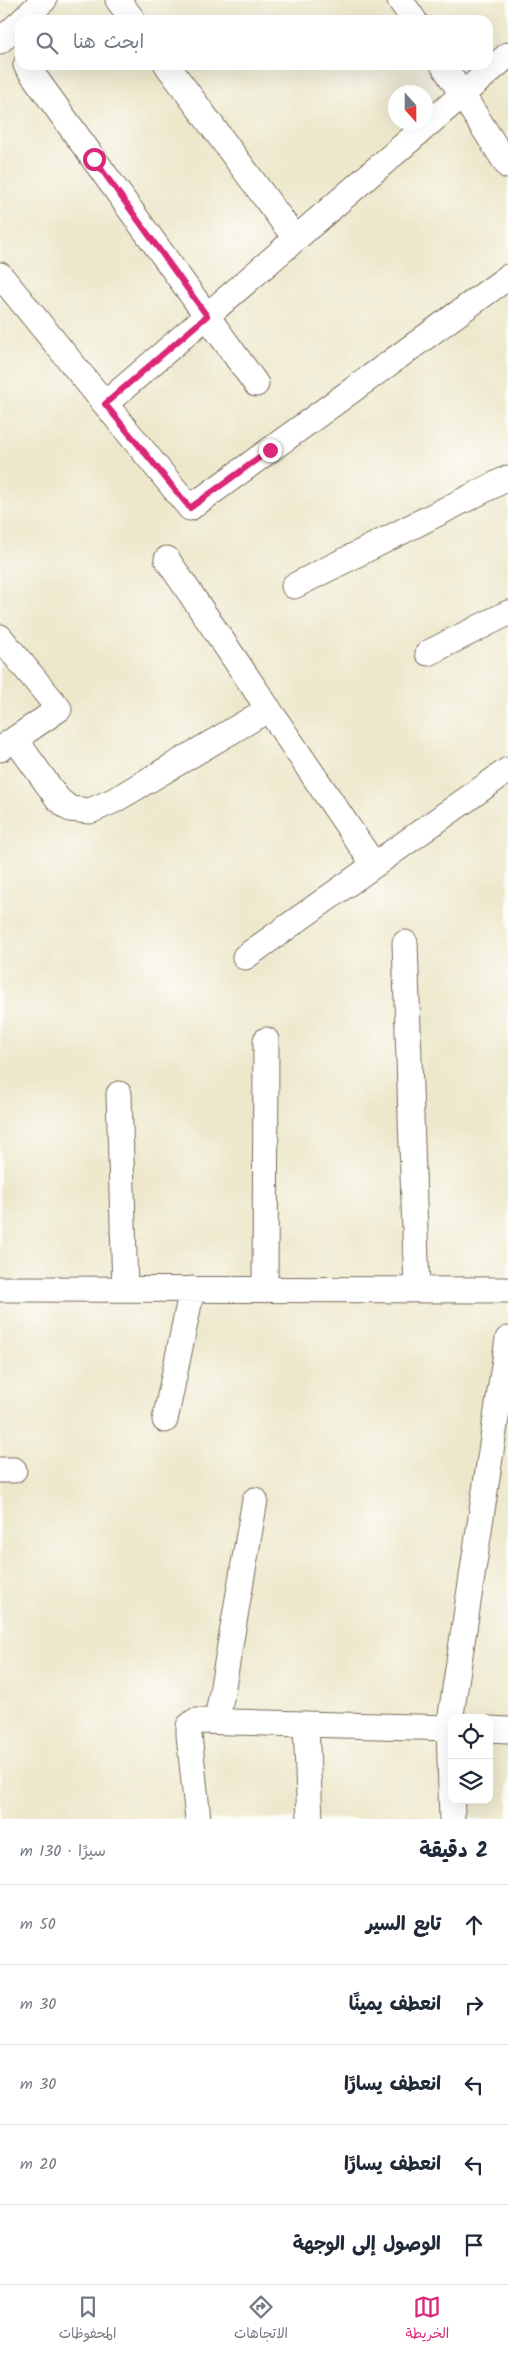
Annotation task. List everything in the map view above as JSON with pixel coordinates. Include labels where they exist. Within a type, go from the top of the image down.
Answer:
[{"type":"street","points":[[28,15],[44,0]]},
{"type":"street","points":[[118,0],[129,15]]},
{"type":"street","points":[[400,0],[410,15]]},
{"type":"street","points":[[493,70],[508,56]]},
{"type":"street","points":[[30,70],[256,384]]},
{"type":"street","points":[[171,70],[295,238]]},
{"type":"street","points":[[446,70],[508,166]]},
{"type":"street","points":[[105,404],[295,238],[493,70]]},
{"type":"street","points":[[0,275],[190,508],[508,277]]},
{"type":"street","points":[[294,586],[508,478]]},
{"type":"street","points":[[168,560],[374,865]]},
{"type":"street","points":[[428,653],[508,613]]},
{"type":"street","points":[[0,637],[59,709],[7,744],[58,800],[70,809],[90,811],[115,800],[269,709]]},
{"type":"street","points":[[245,957],[508,770]]},
{"type":"street","points":[[405,943],[417,1290]]},
{"type":"street","points":[[265,1290],[266,1040]]},
{"type":"street","points":[[119,1094],[125,1289]]},
{"type":"street","points":[[0,1289],[508,1290]]},
{"type":"street","points":[[165,1420],[192,1289]]},
{"type":"street","points":[[452,1714],[508,1339]]},
{"type":"street","points":[[217,1721],[255,1500]]},
{"type":"street","points":[[198,1819],[189,1726],[194,1721],[448,1728]]},
{"type":"street","points":[[306,1724],[310,1819]]},
{"type":"street","points":[[493,1729],[508,1730]]},
{"type":"street","points":[[451,1759],[452,1819]]},
{"type":"route","points":[[94,159],[207,316],[105,404],[190,508],[270,450]]}]
